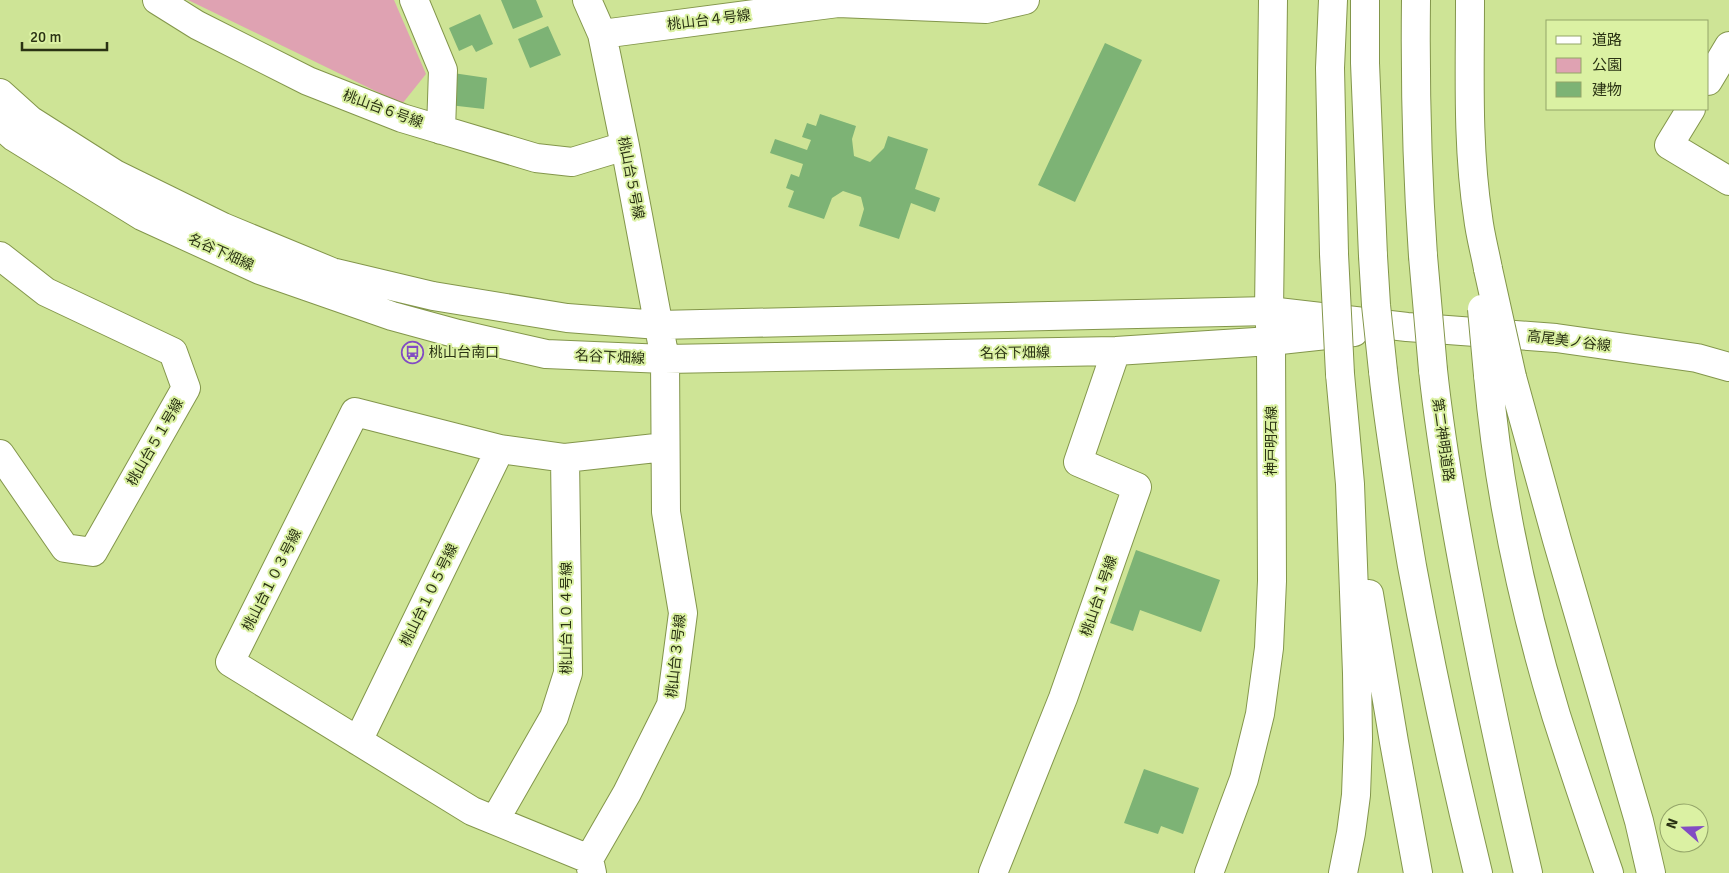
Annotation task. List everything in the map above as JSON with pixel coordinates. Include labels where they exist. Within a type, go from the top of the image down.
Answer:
[{"type":"main road","name":"桃山台６号線","points":[[157,0],[197,25],[308,81],[402,118],[536,158],[572,162],[625,146]]},
{"type":"main road","points":[[414,0],[443,70],[442,130]]},
{"type":"main road","name":"桃山台５号線","points":[[587,0],[602,34],[665,359]]},
{"type":"main road","name":"桃山台４号線","points":[[602,34],[841,2],[986,9],[1025,0]]},
{"type":"main road","name":"神戸明石線","points":[[1209,873],[1244,779],[1260,714],[1269,648],[1272,581],[1271,341],[1269,311],[1272,0]]},
{"type":"main road","points":[[1333,0],[1330,68],[1334,254],[1340,374],[1350,484],[1358,739],[1356,795],[1343,873]]},
{"type":"main road","points":[[1365,0],[1365,63],[1373,256],[1376,305],[1389,426],[1428,651],[1454,776],[1478,873]]},
{"type":"main road","name":"第二神明道路","points":[[1416,0],[1415,73],[1418,190],[1422,256],[1438,414],[1457,532],[1502,763],[1528,873]]},
{"type":"main road","points":[[1470,0],[1472,154],[1484,270],[1500,376],[1541,484],[1639,822],[1651,873]]},
{"type":"main road","points":[[1709,79],[1729,46]]},
{"type":"main road","name":"名谷下畑線","points":[[0,93],[30,120],[115,174],[224,228],[332,272],[433,296],[567,318],[659,325],[1269,311]]},
{"type":"main road","points":[[1690,110],[1669,145],[1729,182]]},
{"type":"main road","name":"名谷下畑線","points":[[0,126],[14,138],[142,216],[260,270],[392,316],[458,334],[546,354],[665,359],[1116,351],[1271,341]]},
{"type":"main road","name":"桃山台５１号線","points":[[0,256],[46,292],[173,352],[186,388],[92,552],[64,548],[0,454]]},
{"type":"main road","name":"高尾美ノ谷線","points":[[1269,311],[1407,327],[1556,338],[1697,358],[1729,367]]},
{"type":"main road","name":"高尾美ノ谷線","points":[[1271,341],[1407,327]]},
{"type":"main road","name":"桃山台１号線","points":[[993,873],[1063,698],[1137,487],[1078,462],[1116,351]]},
{"type":"main road","name":"桃山台３号線","points":[[591,866],[671,705],[682,612],[666,512],[665,359]]},
{"type":"main road","points":[[1500,376],[1491,407],[1505,498],[1520,571],[1556,714],[1609,873]]},
{"type":"main road","name":"桃山台１０３号線","points":[[591,866],[472,810],[230,662],[356,412],[500,450],[565,458],[665,448]]},
{"type":"main road","name":"桃山台１０５号線","points":[[358,741],[500,450]]},
{"type":"main road","name":"桃山台１０４号線","points":[[495,820],[554,717],[568,673],[565,458]]},
{"type":"main road","points":[[1350,484],[1418,873]]},
{"type":"green space","points":[[188,0],[394,0],[426,74],[402,104]]},
{"type":"building","points":[[501,0],[536,0],[543,17],[513,29]]},
{"type":"building","points":[[480,14],[493,44],[476,52],[472,45],[459,51],[449,28]]},
{"type":"building","points":[[548,26],[561,55],[530,68],[518,39]]},
{"type":"building","points":[[1105,43],[1142,60],[1075,202],[1038,185]]},
{"type":"building","points":[[453,73],[487,78],[484,109],[449,105]]},
{"type":"building","points":[[820,114],[856,126],[852,139],[854,156],[870,162],[884,148],[888,136],[928,149],[915,189],[940,198],[935,212],[911,203],[899,239],[859,226],[864,209],[861,197],[843,191],[832,198],[824,219],[788,207],[794,191],[786,188],[791,174],[799,177],[803,164],[770,153],[775,139],[807,150],[811,140],[802,137],[807,123],[816,126]]},
{"type":"building","points":[[1136,550],[1220,580],[1201,632],[1140,610],[1133,631],[1110,623]]},
{"type":"building","points":[[1144,769],[1199,788],[1183,834],[1161,826],[1158,834],[1124,823]]},
{"type":"place","name":"桃山台南口","points":[[413,352]]}]
